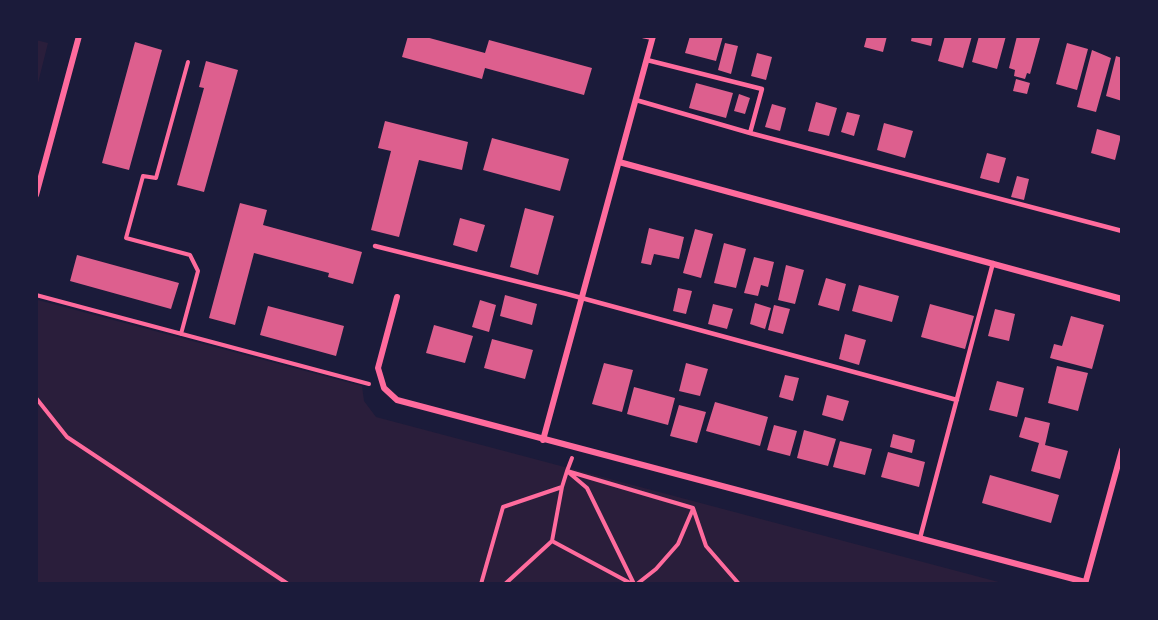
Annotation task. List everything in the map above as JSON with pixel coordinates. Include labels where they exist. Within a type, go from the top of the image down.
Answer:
[{"type":"street","points":[[36,195],[79,36]]},
{"type":"street","points":[[543,440],[653,37]]},
{"type":"street","points":[[618,162],[1122,299]]},
{"type":"street","points":[[398,297],[378,368],[384,388],[397,400],[418,408],[1085,583],[1122,450]]},
{"type":"lane","points":[[643,36],[653,37]]},
{"type":"lane","points":[[647,60],[762,89],[750,133]]},
{"type":"lane","points":[[636,100],[750,133],[1122,231]]},
{"type":"lane","points":[[375,246],[582,298],[957,400]]},
{"type":"lane","points":[[920,538],[993,263]]},
{"type":"path","points":[[181,334],[198,272],[190,255],[126,238],[143,176],[156,178],[188,62]]},
{"type":"path","points":[[36,295],[384,388]]},
{"type":"path","points":[[36,398],[68,437],[288,584]]},
{"type":"path","points":[[506,584],[552,541],[562,487],[574,449]]},
{"type":"path","points":[[567,471],[693,508]]},
{"type":"path","points":[[567,471],[587,489],[634,584]]},
{"type":"path","points":[[481,584],[503,507],[562,487]]},
{"type":"path","points":[[634,584],[656,569],[678,544],[693,508]]},
{"type":"path","points":[[693,508],[706,546],[739,584]]},
{"type":"path","points":[[552,541],[634,584]]},
{"type":"shaded area","points":[[36,40],[48,43],[36,91]]},
{"type":"shaded area","points":[[38,300],[362,386],[364,401],[376,417],[1006,584],[36,584]]},
{"type":"building","points":[[408,36],[422,36],[485,53],[489,40],[592,68],[584,95],[485,68],[482,79],[402,57]]},
{"type":"building","points":[[690,36],[723,36],[716,61],[685,53]]},
{"type":"building","points":[[867,36],[887,36],[883,52],[864,47]]},
{"type":"building","points":[[912,36],[933,36],[931,46],[911,41]]},
{"type":"building","points":[[945,36],[972,36],[963,68],[938,61]]},
{"type":"building","points":[[979,36],[1006,36],[997,69],[972,62]]},
{"type":"building","points":[[1017,36],[1040,38],[1030,74],[1027,73],[1025,79],[1014,76],[1015,70],[1009,68]]},
{"type":"building","points":[[135,42],[162,50],[129,170],[102,163]]},
{"type":"building","points":[[725,43],[738,46],[731,74],[718,70]]},
{"type":"building","points":[[1067,43],[1088,49],[1077,90],[1056,84]]},
{"type":"building","points":[[1092,50],[1111,58],[1096,112],[1077,107]]},
{"type":"building","points":[[757,53],[772,57],[766,80],[751,76]]},
{"type":"building","points":[[1116,56],[1122,58],[1122,101],[1106,96]]},
{"type":"building","points":[[206,61],[238,70],[204,192],[177,185],[204,88],[199,87]]},
{"type":"building","points":[[1016,79],[1030,83],[1027,94],[1013,91]]},
{"type":"building","points":[[696,83],[733,93],[726,118],[689,108]]},
{"type":"building","points":[[739,94],[750,98],[745,114],[734,111]]},
{"type":"building","points":[[816,102],[837,108],[829,136],[808,131]]},
{"type":"building","points":[[772,104],[786,108],[780,131],[765,127]]},
{"type":"building","points":[[847,112],[860,115],[854,136],[841,132]]},
{"type":"building","points":[[385,121],[468,142],[462,170],[419,160],[399,237],[371,230],[391,151],[378,148]]},
{"type":"building","points":[[884,123],[913,131],[905,158],[877,150]]},
{"type":"building","points":[[1097,129],[1121,136],[1115,160],[1091,153]]},
{"type":"building","points":[[492,138],[569,159],[560,191],[483,170]]},
{"type":"building","points":[[987,153],[1006,158],[999,183],[980,178]]},
{"type":"building","points":[[1017,176],[1029,179],[1024,200],[1011,197]]},
{"type":"building","points":[[240,203],[267,210],[263,225],[362,252],[353,284],[328,277],[329,273],[254,253],[235,325],[209,318]]},
{"type":"building","points":[[525,208],[554,216],[538,275],[510,267]]},
{"type":"building","points":[[460,218],[485,225],[477,252],[453,245]]},
{"type":"building","points":[[649,228],[684,237],[679,259],[654,254],[651,265],[641,263]]},
{"type":"building","points":[[695,229],[713,234],[701,278],[683,273]]},
{"type":"building","points":[[724,243],[746,249],[736,288],[714,283]]},
{"type":"building","points":[[77,255],[179,283],[171,309],[70,281]]},
{"type":"building","points":[[754,257],[774,262],[768,287],[761,285],[758,296],[744,293]]},
{"type":"building","points":[[786,265],[804,270],[795,304],[778,300]]},
{"type":"building","points":[[826,278],[846,284],[839,311],[818,305]]},
{"type":"building","points":[[859,285],[899,296],[892,322],[852,311]]},
{"type":"building","points":[[678,288],[692,291],[686,314],[673,311]]},
{"type":"building","points":[[505,295],[537,304],[532,325],[500,316]]},
{"type":"building","points":[[480,300],[496,305],[489,332],[472,327]]},
{"type":"building","points":[[755,303],[771,308],[765,329],[750,324]]},
{"type":"building","points":[[713,304],[733,309],[727,329],[708,324]]},
{"type":"building","points":[[930,304],[974,316],[965,349],[921,337]]},
{"type":"building","points":[[774,305],[790,309],[783,334],[768,330]]},
{"type":"building","points":[[268,306],[344,326],[336,356],[260,335]]},
{"type":"building","points":[[995,309],[1015,314],[1009,341],[988,336]]},
{"type":"building","points":[[1071,316],[1104,325],[1092,369],[1050,358],[1054,344],[1062,346]]},
{"type":"building","points":[[434,325],[473,336],[465,363],[426,353]]},
{"type":"building","points":[[845,334],[866,340],[859,365],[839,359]]},
{"type":"building","points":[[492,339],[533,350],[525,379],[484,368]]},
{"type":"building","points":[[604,363],[633,370],[622,412],[592,404]]},
{"type":"building","points":[[686,363],[708,369],[700,396],[679,391]]},
{"type":"building","points":[[1057,366],[1088,373],[1078,411],[1048,403]]},
{"type":"building","points":[[785,375],[799,378],[793,401],[779,397]]},
{"type":"building","points":[[997,381],[1024,388],[1017,417],[989,410]]},
{"type":"building","points":[[634,387],[675,398],[668,425],[627,414]]},
{"type":"building","points":[[827,395],[849,401],[843,421],[822,415]]},
{"type":"building","points":[[715,402],[768,417],[760,446],[706,431]]},
{"type":"building","points":[[679,405],[706,412],[697,443],[670,436]]},
{"type":"building","points":[[1025,417],[1050,423],[1045,445],[1068,451],[1060,479],[1031,471],[1039,443],[1019,437]]},
{"type":"building","points":[[774,425],[797,431],[790,456],[767,450]]},
{"type":"building","points":[[804,430],[836,439],[828,466],[797,458]]},
{"type":"building","points":[[893,434],[915,440],[912,453],[890,447]]},
{"type":"building","points":[[840,441],[872,449],[865,475],[833,467]]},
{"type":"building","points":[[888,452],[925,462],[919,487],[881,477]]},
{"type":"building","points":[[990,475],[1059,495],[1051,523],[982,503]]}]
